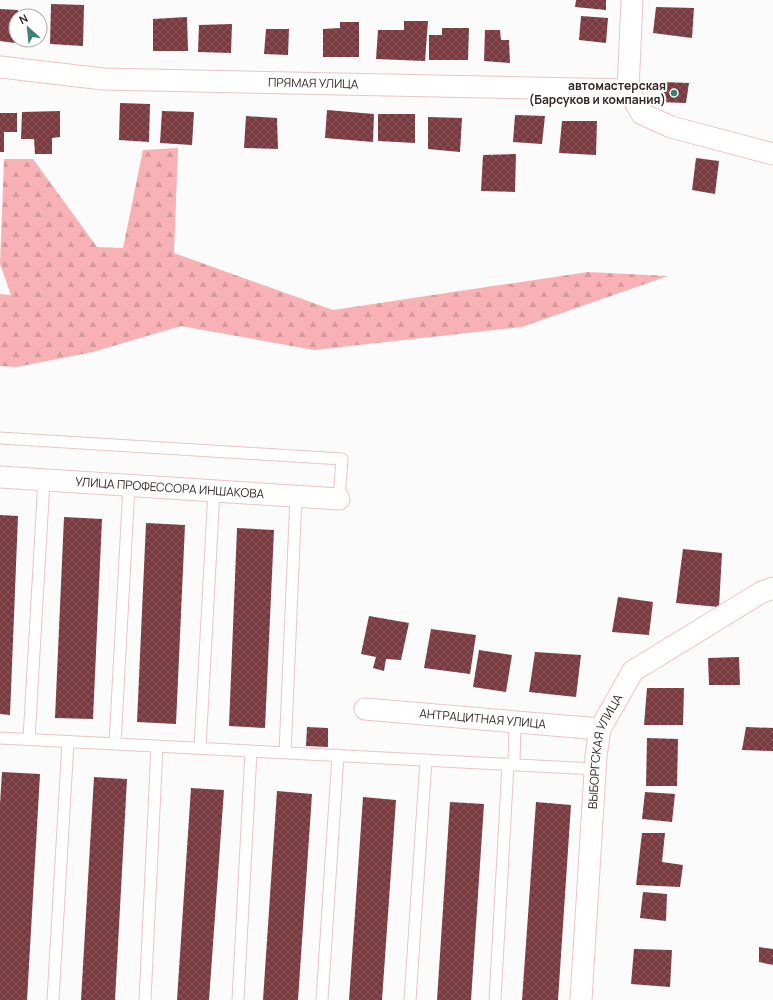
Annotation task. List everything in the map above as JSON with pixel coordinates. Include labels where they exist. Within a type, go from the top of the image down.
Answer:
[{"type":"street","points":[[632,0],[628,90],[642,114],[671,127],[773,154]]},
{"type":"street","name":"ПРЯМАЯ УЛИЦА","points":[[0,67],[103,78],[628,90]]},
{"type":"street","name":"УЛИЦА ПРОФЕССОРА ИНШАКОВА","points":[[0,478],[339,499]]},
{"type":"street","name":"ВЫБОРГСКАЯ УЛИЦА","points":[[581,1000],[595,769],[600,729],[633,671],[762,592],[773,588]]},
{"type":"street","name":"АНТРАЦИТНАЯ УЛИЦА","points":[[365,709],[600,729]]},
{"type":"lane","points":[[0,438],[342,459],[339,499]]},
{"type":"lane","points":[[29,740],[44,480]]},
{"type":"lane","points":[[115,744],[129,485]]},
{"type":"lane","points":[[200,748],[214,491]]},
{"type":"lane","points":[[285,753],[296,496]]},
{"type":"lane","points":[[495,1000],[515,722]]},
{"type":"lane","points":[[0,738],[595,769]]},
{"type":"lane","points":[[53,1000],[68,742]]},
{"type":"lane","points":[[145,1000],[157,746]]},
{"type":"lane","points":[[238,1000],[251,751]]},
{"type":"lane","points":[[322,1000],[338,755]]},
{"type":"lane","points":[[410,1000],[426,760]]},
{"type":"green space","points":[[178,148],[174,253],[333,310],[588,272],[668,276],[522,327],[314,350],[181,326],[93,352],[17,367],[0,366],[0,294],[11,295],[0,264],[4,159],[33,159],[97,247],[123,248],[143,150]]},
{"type":"building","points":[[576,0],[606,0],[606,10],[575,7]]},
{"type":"building","points":[[51,4],[84,5],[83,46],[50,44]]},
{"type":"building","points":[[656,7],[694,8],[692,38],[653,33]]},
{"type":"building","points":[[0,9],[8,9],[8,42],[0,41]]},
{"type":"building","points":[[581,16],[608,18],[606,43],[579,40]]},
{"type":"building","points":[[187,17],[188,51],[153,51],[153,19]]},
{"type":"building","points":[[404,21],[428,21],[425,61],[376,59],[378,30],[404,30]]},
{"type":"building","points":[[340,22],[359,22],[359,57],[323,57],[323,29],[340,28]]},
{"type":"building","points":[[232,24],[231,53],[198,52],[199,25]]},
{"type":"building","points":[[442,28],[469,28],[468,60],[429,60],[429,35],[442,35]]},
{"type":"building","points":[[266,29],[289,29],[288,55],[264,54]]},
{"type":"building","points":[[485,30],[500,30],[501,40],[509,40],[510,63],[484,61]]},
{"type":"building","name":"автомастерская (Барсуков и компания)","points":[[662,82],[689,83],[686,103],[658,102]]},
{"type":"building","points":[[120,103],[150,104],[149,142],[119,140]]},
{"type":"building","points":[[327,110],[374,114],[373,142],[325,138]]},
{"type":"building","points":[[60,111],[60,137],[52,138],[52,154],[35,154],[34,139],[21,139],[22,112]]},
{"type":"building","points":[[162,111],[194,112],[192,145],[160,143]]},
{"type":"building","points":[[0,113],[17,113],[17,132],[4,132],[4,152],[0,152]]},
{"type":"building","points":[[378,114],[415,114],[415,143],[378,141]]},
{"type":"building","points":[[515,115],[545,116],[542,144],[513,142]]},
{"type":"building","points":[[246,116],[277,118],[278,149],[244,148]]},
{"type":"building","points":[[428,117],[462,118],[460,152],[428,149]]},
{"type":"building","points":[[562,121],[597,121],[596,155],[559,153]]},
{"type":"building","points":[[516,154],[515,192],[481,191],[483,155]]},
{"type":"building","points":[[696,158],[719,161],[715,194],[692,190]]},
{"type":"building","points":[[0,515],[18,516],[10,715],[0,714]]},
{"type":"building","points":[[64,517],[102,519],[93,719],[55,718]]},
{"type":"building","points":[[146,523],[185,525],[176,724],[137,722]]},
{"type":"building","points":[[237,528],[274,530],[265,728],[229,726]]},
{"type":"building","points":[[683,549],[722,553],[719,607],[676,603]]},
{"type":"building","points":[[618,597],[653,602],[649,635],[612,632]]},
{"type":"building","points":[[369,616],[409,623],[401,660],[386,659],[384,671],[373,668],[376,657],[361,654]]},
{"type":"building","points":[[431,629],[476,635],[470,674],[424,668]]},
{"type":"building","points":[[479,650],[512,655],[506,692],[473,687]]},
{"type":"building","points":[[535,652],[581,655],[576,697],[529,692]]},
{"type":"building","points":[[739,657],[740,685],[709,685],[708,658]]},
{"type":"building","points":[[647,688],[684,688],[683,725],[644,725]]},
{"type":"building","points":[[307,727],[328,728],[328,747],[306,746]]},
{"type":"building","points":[[746,727],[773,728],[773,751],[742,750]]},
{"type":"building","points":[[647,738],[678,739],[677,786],[646,786]]},
{"type":"building","points":[[2,772],[40,774],[27,1000],[0,1000],[0,804]]},
{"type":"building","points":[[94,777],[127,779],[115,1000],[81,1000]]},
{"type":"building","points":[[191,788],[224,790],[209,1000],[177,1000]]},
{"type":"building","points":[[277,791],[312,794],[298,1000],[263,1000]]},
{"type":"building","points":[[645,792],[675,794],[672,822],[642,819]]},
{"type":"building","points":[[363,797],[396,800],[382,1000],[349,1000]]},
{"type":"building","points":[[450,802],[484,804],[471,1000],[437,1000]]},
{"type":"building","points":[[536,802],[571,805],[558,1000],[522,1000]]},
{"type":"building","points":[[642,833],[665,833],[662,862],[683,865],[680,887],[636,885]]},
{"type":"building","points":[[643,892],[667,894],[666,921],[640,918]]},
{"type":"building","points":[[759,947],[773,949],[773,965],[759,962]]},
{"type":"building","points":[[634,949],[672,950],[670,987],[631,984]]},
{"type":"place","name":"автомастерская (Барсуков и компания)","points":[[674,93]]}]
